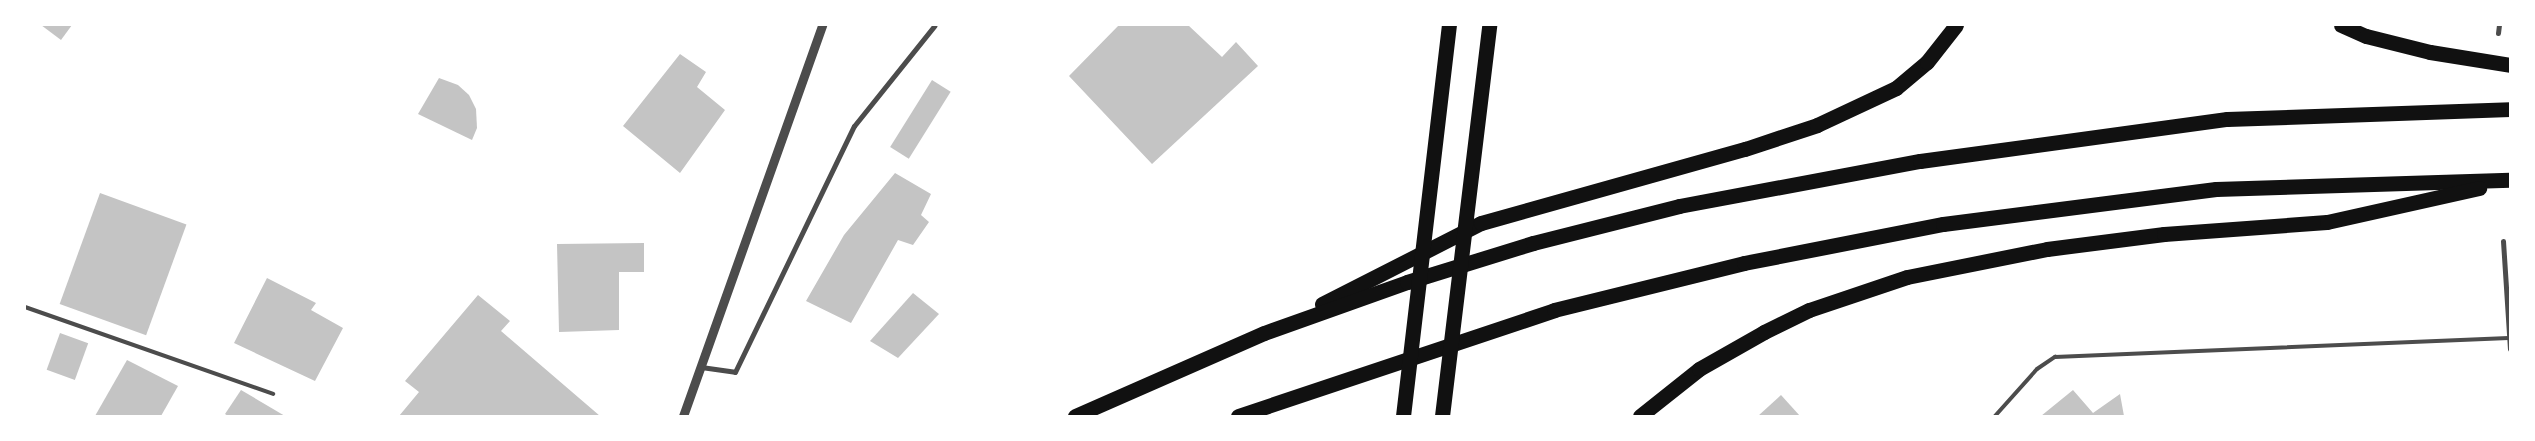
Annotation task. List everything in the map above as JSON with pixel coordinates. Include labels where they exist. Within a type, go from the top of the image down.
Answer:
[{"type":"highway","points":[[1404,416],[1434,142],[1449,25]]},
{"type":"highway","points":[[1442,416],[1489,25]]},
{"type":"highway","points":[[1075,416],[1264,333],[1481,223],[1746,149],[1817,125],[1896,88],[1927,62],[1956,25]]},
{"type":"highway","points":[[2341,25],[2366,36],[2430,52],[2510,65]]},
{"type":"highway","points":[[1264,333],[1407,282],[1533,243],[1680,206],[1920,161],[2227,120],[2510,109]]},
{"type":"highway","points":[[1238,416],[1554,310],[1744,263],[1943,224],[2216,189],[2510,180]]},
{"type":"highway","points":[[1640,416],[1699,369],[1764,332],[1809,310],[1907,277],[1976,261],[2106,241],[2328,222],[2510,180]]},
{"type":"street","points":[[683,416],[822,25]]},
{"type":"street","points":[[701,367],[735,372],[854,126],[935,25]]},
{"type":"street","points":[[2498,33],[2499,25]]},
{"type":"street","points":[[2503,240],[2510,349]]},
{"type":"lane","points":[[25,307],[273,394]]},
{"type":"lane","points":[[1995,416],[2037,369],[2056,357],[2509,338]]},
{"type":"building","points":[[41,25],[72,25],[61,40]]},
{"type":"building","points":[[1119,25],[1188,25],[1222,57],[1236,42],[1258,66],[1152,164],[1069,76]]},
{"type":"building","points":[[680,54],[706,72],[697,87],[725,110],[680,173],[623,126]]},
{"type":"building","points":[[439,78],[458,85],[469,95],[476,109],[477,128],[472,140],[418,114]]},
{"type":"building","points":[[932,80],[951,92],[909,159],[890,147]]},
{"type":"building","points":[[895,173],[931,194],[921,215],[929,222],[913,245],[898,240],[851,323],[806,301],[844,235]]},
{"type":"building","points":[[100,193],[186,224],[146,335],[60,304]]},
{"type":"building","points":[[644,243],[644,272],[619,272],[619,330],[559,332],[557,244]]},
{"type":"building","points":[[267,278],[316,303],[311,310],[343,328],[315,381],[234,343]]},
{"type":"building","points":[[913,293],[939,314],[898,358],[870,341]]},
{"type":"building","points":[[478,295],[510,321],[501,331],[600,416],[399,416],[419,392],[405,381]]},
{"type":"building","points":[[60,333],[88,343],[75,380],[47,370]]},
{"type":"building","points":[[127,360],[178,386],[161,416],[95,416]]},
{"type":"building","points":[[241,390],[285,416],[228,416],[225,414]]},
{"type":"building","points":[[2073,390],[2093,413],[2120,394],[2124,416],[2041,416]]},
{"type":"building","points":[[1781,395],[1800,416],[1758,416]]}]
